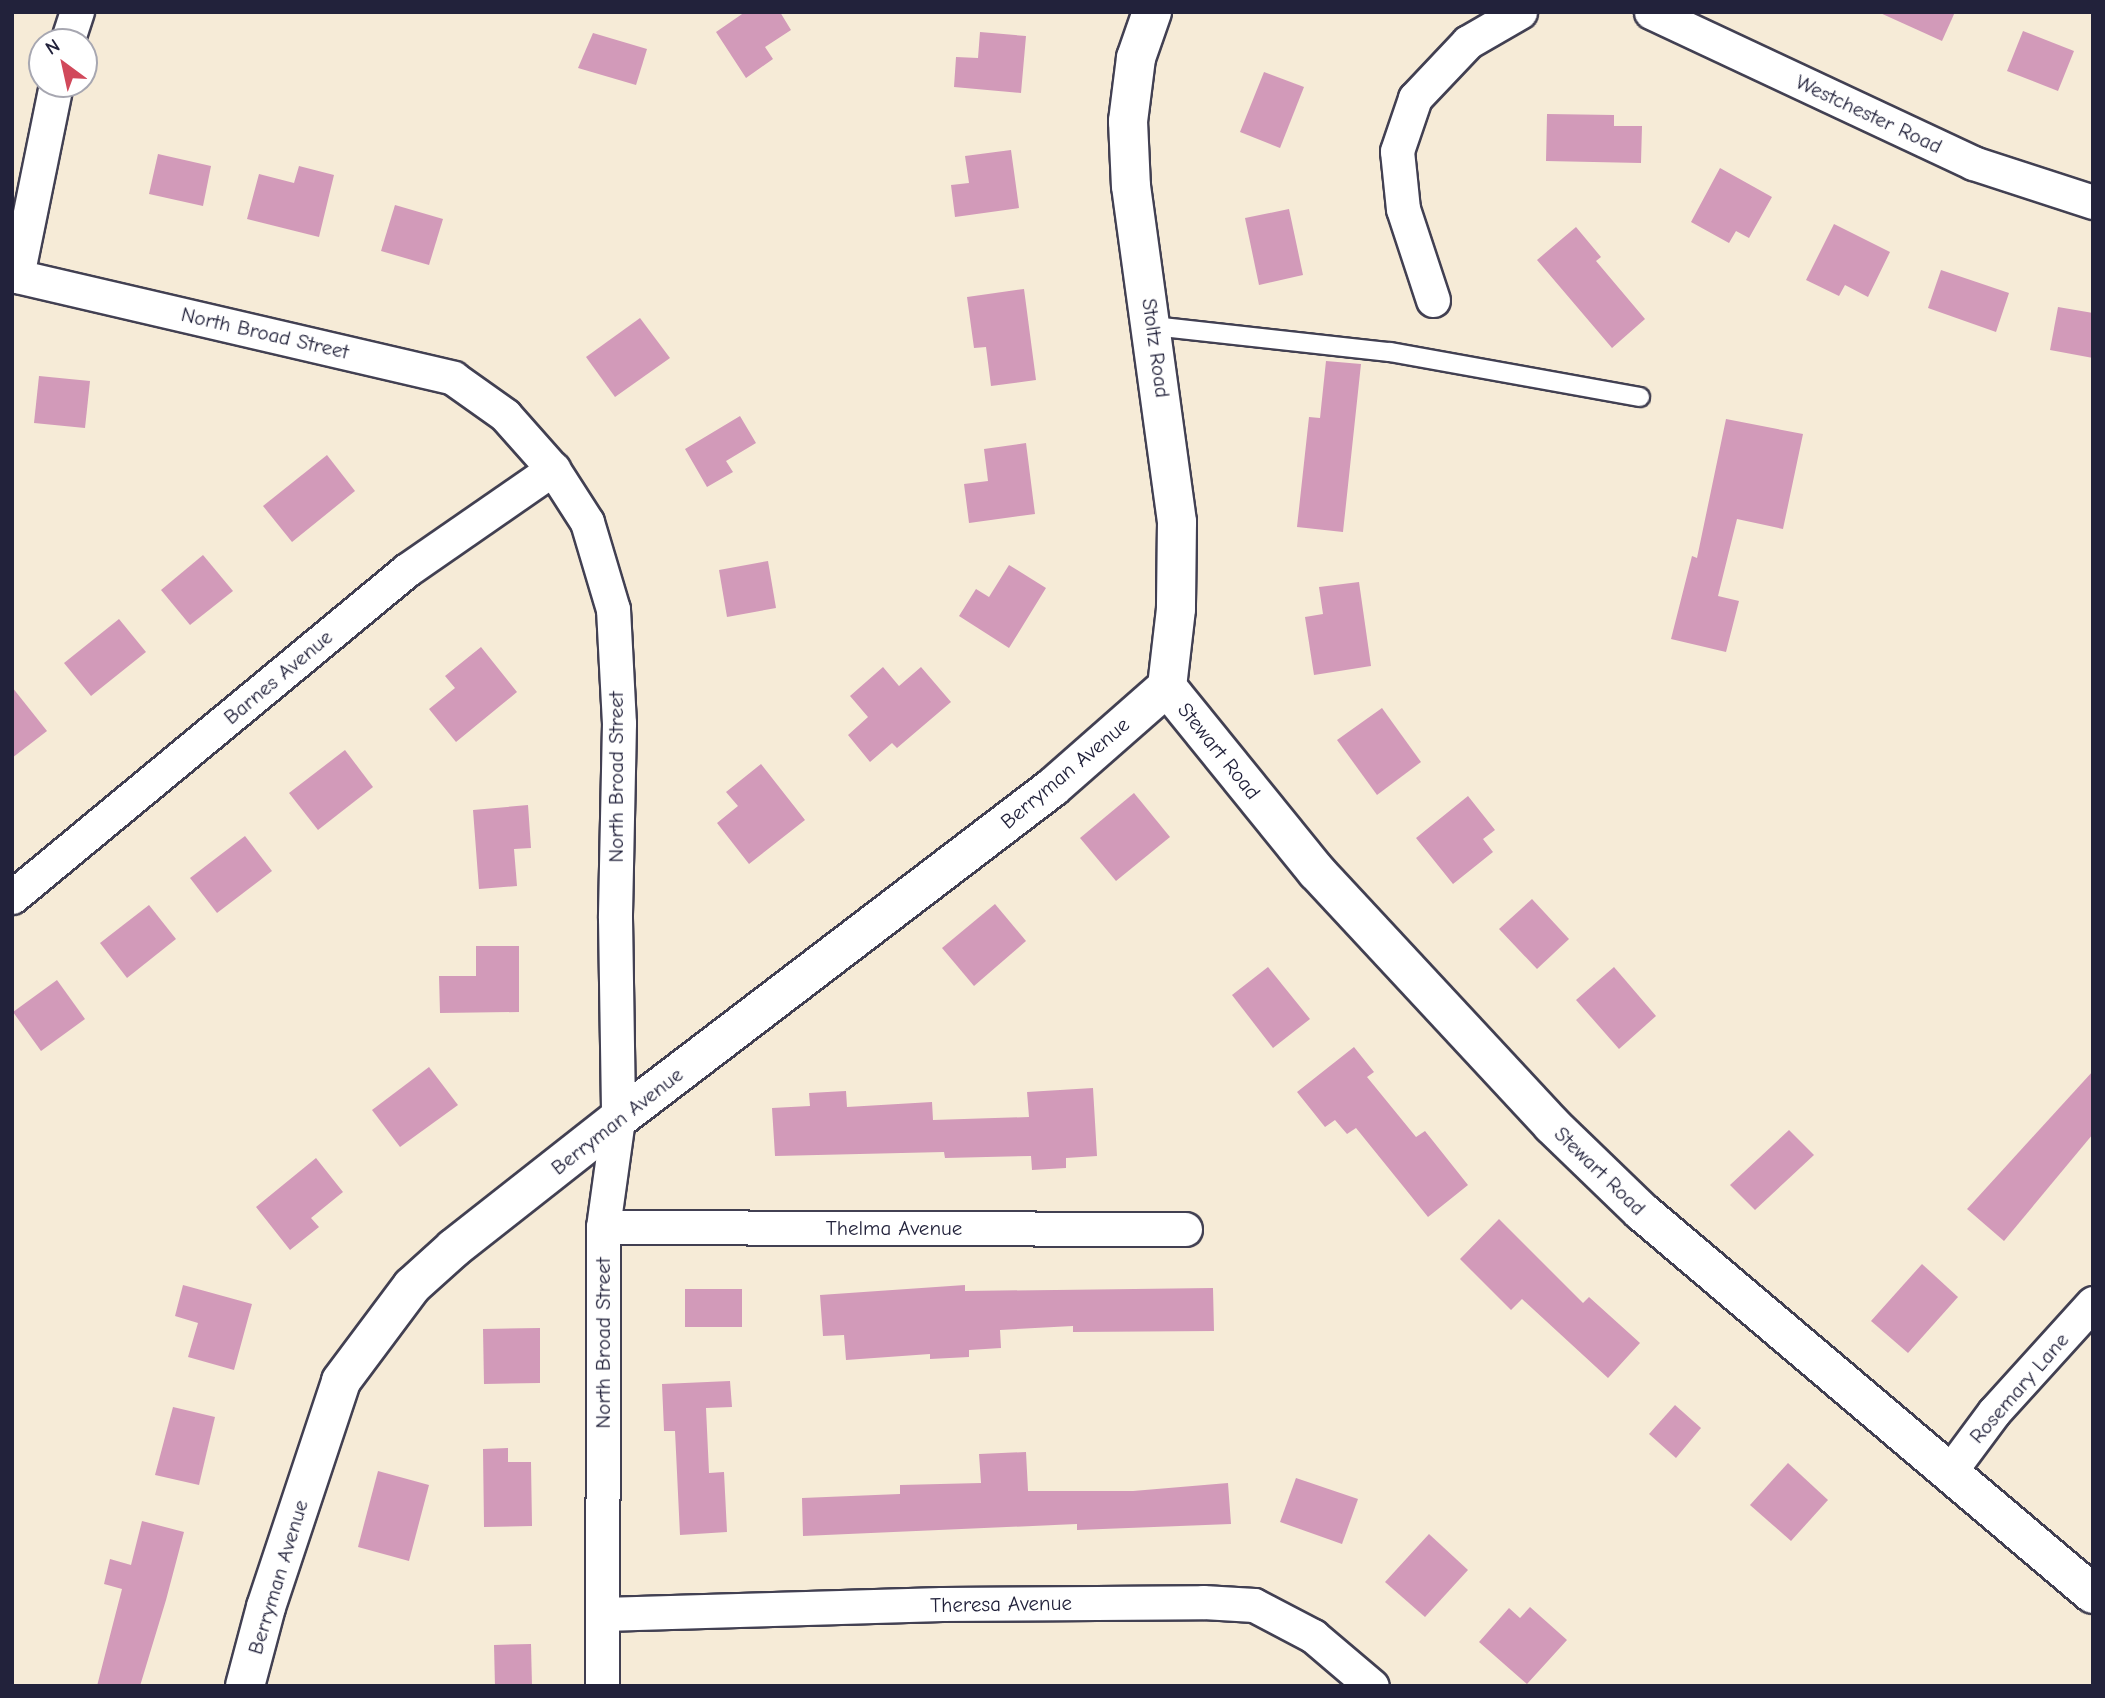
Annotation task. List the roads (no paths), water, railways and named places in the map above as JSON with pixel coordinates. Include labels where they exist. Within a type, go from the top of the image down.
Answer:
[{"type":"street","name":"Stoltz Road","points":[[1152,12],[1136,58],[1128,121],[1131,186],[1153,326],[1177,522],[1176,609],[1167,687]]},
{"type":"street","points":[[1433,300],[1403,209],[1397,151],[1415,98],[1468,42],[1520,12]]},
{"type":"street","name":"Westchester Road","points":[[1651,12],[1973,163],[2093,202]]},
{"type":"street","points":[[15,275],[53,98]]},
{"type":"street","name":"North Broad Street","points":[[15,275],[453,379],[505,415],[553,469],[587,522],[613,609],[619,723],[615,918],[618,1119],[603,1227],[602,1686]]},
{"type":"street","name":"Barnes Avenue","points":[[12,897],[407,570],[553,469]]},
{"type":"street","name":"Berryman Avenue","points":[[245,1686],[341,1381],[380,1323],[412,1286],[454,1248],[618,1119],[1053,787],[1167,687]]},
{"type":"street","name":"Stewart Road","points":[[1167,687],[1317,872],[1552,1125],[1641,1211],[1948,1474],[2093,1594]]},
{"type":"street","name":"Thelma Avenue","points":[[603,1227],[1185,1229]]},
{"type":"street","name":"Rosemary Lane","points":[[1948,1474],[1994,1412],[2093,1303]]},
{"type":"street","name":"Theresa Avenue","points":[[604,1614],[942,1604],[1203,1602],[1254,1605],[1313,1636],[1372,1686]]},
{"type":"lane","points":[[1153,326],[1390,352],[1640,397]]}]
